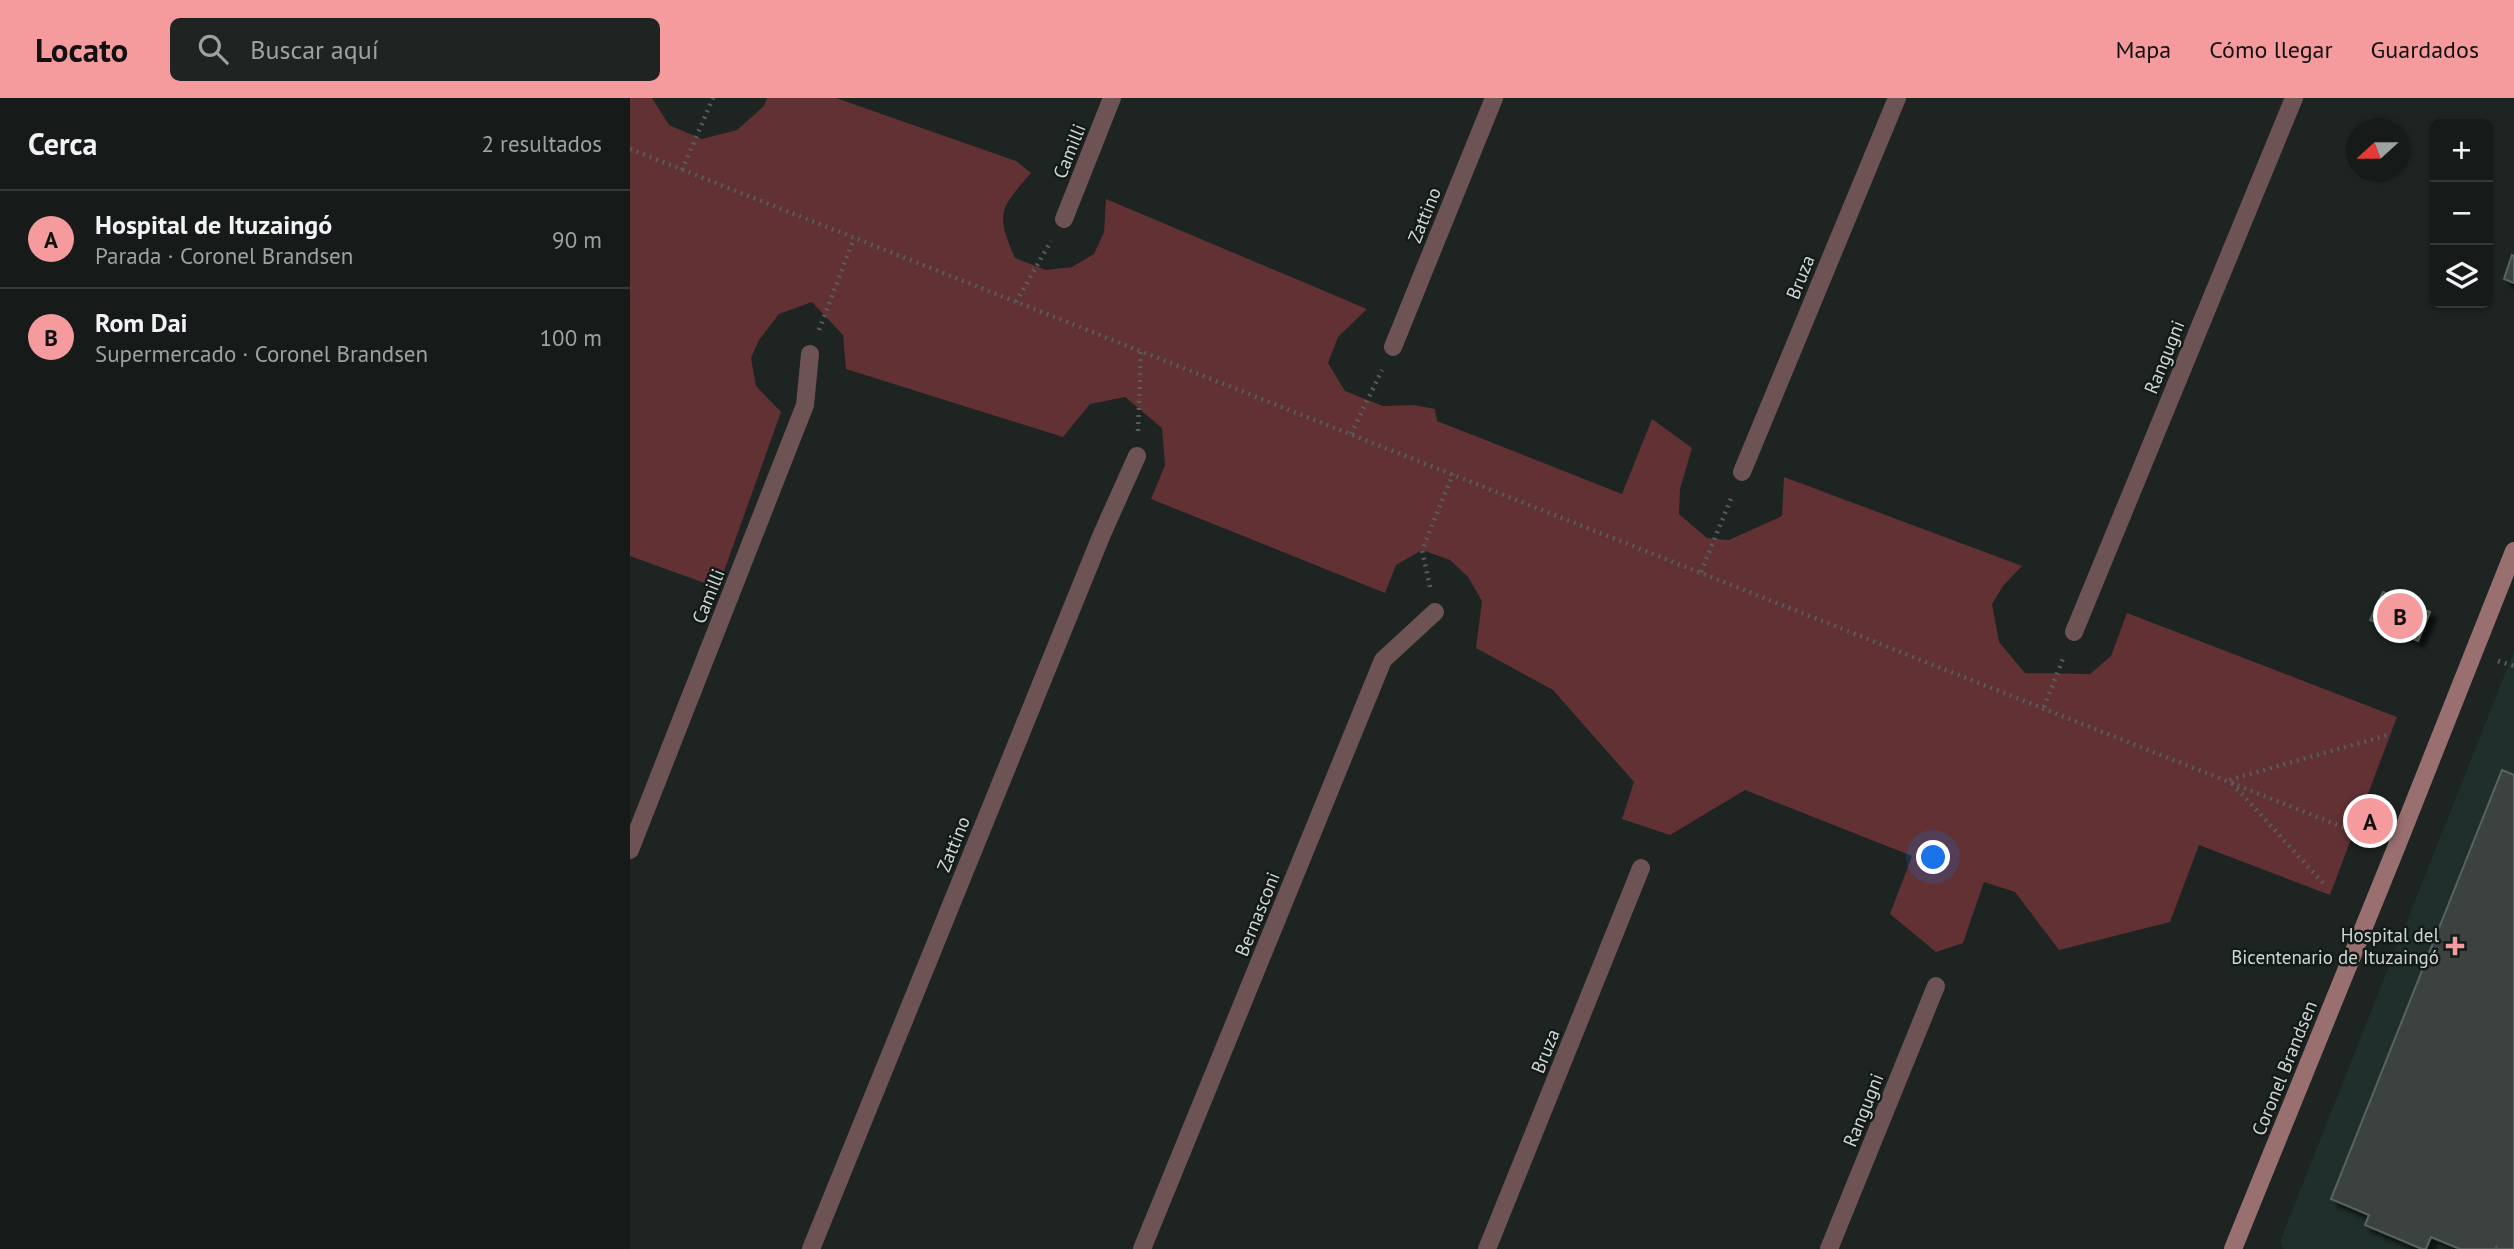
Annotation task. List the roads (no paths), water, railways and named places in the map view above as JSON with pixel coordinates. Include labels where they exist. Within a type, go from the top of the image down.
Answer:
[{"type":"street","name":"Camilli","points":[[1064,219],[1112,98]]},
{"type":"street","name":"Zattino","points":[[1393,347],[1494,98]]},
{"type":"street","name":"Bruza","points":[[1742,472],[1897,98]]},
{"type":"street","name":"Rangugni","points":[[2074,632],[2294,98]]},
{"type":"street","name":"Camilli","points":[[630,850],[805,405],[810,354]]},
{"type":"street","name":"Zattino","points":[[811,1249],[1102,534],[1138,456]]},
{"type":"street","name":"Coronel Brandsen","points":[[2233,1249],[2514,551]]},
{"type":"street","name":"Bernasconi","points":[[1142,1249],[1383,660],[1435,612]]},
{"type":"street","name":"Bruza","points":[[1487,1249],[1641,868]]},
{"type":"street","name":"Rangugni","points":[[1829,1249],[1936,986]]},
{"type":"place","name":"Rom Dai","points":[[2400,616]]},
{"type":"place","name":"Hospital de Ituzaingó","points":[[2370,821]]},
{"type":"place","name":"Hospital del Bicentenario de Ituzaingó","points":[[2455,946]]}]
